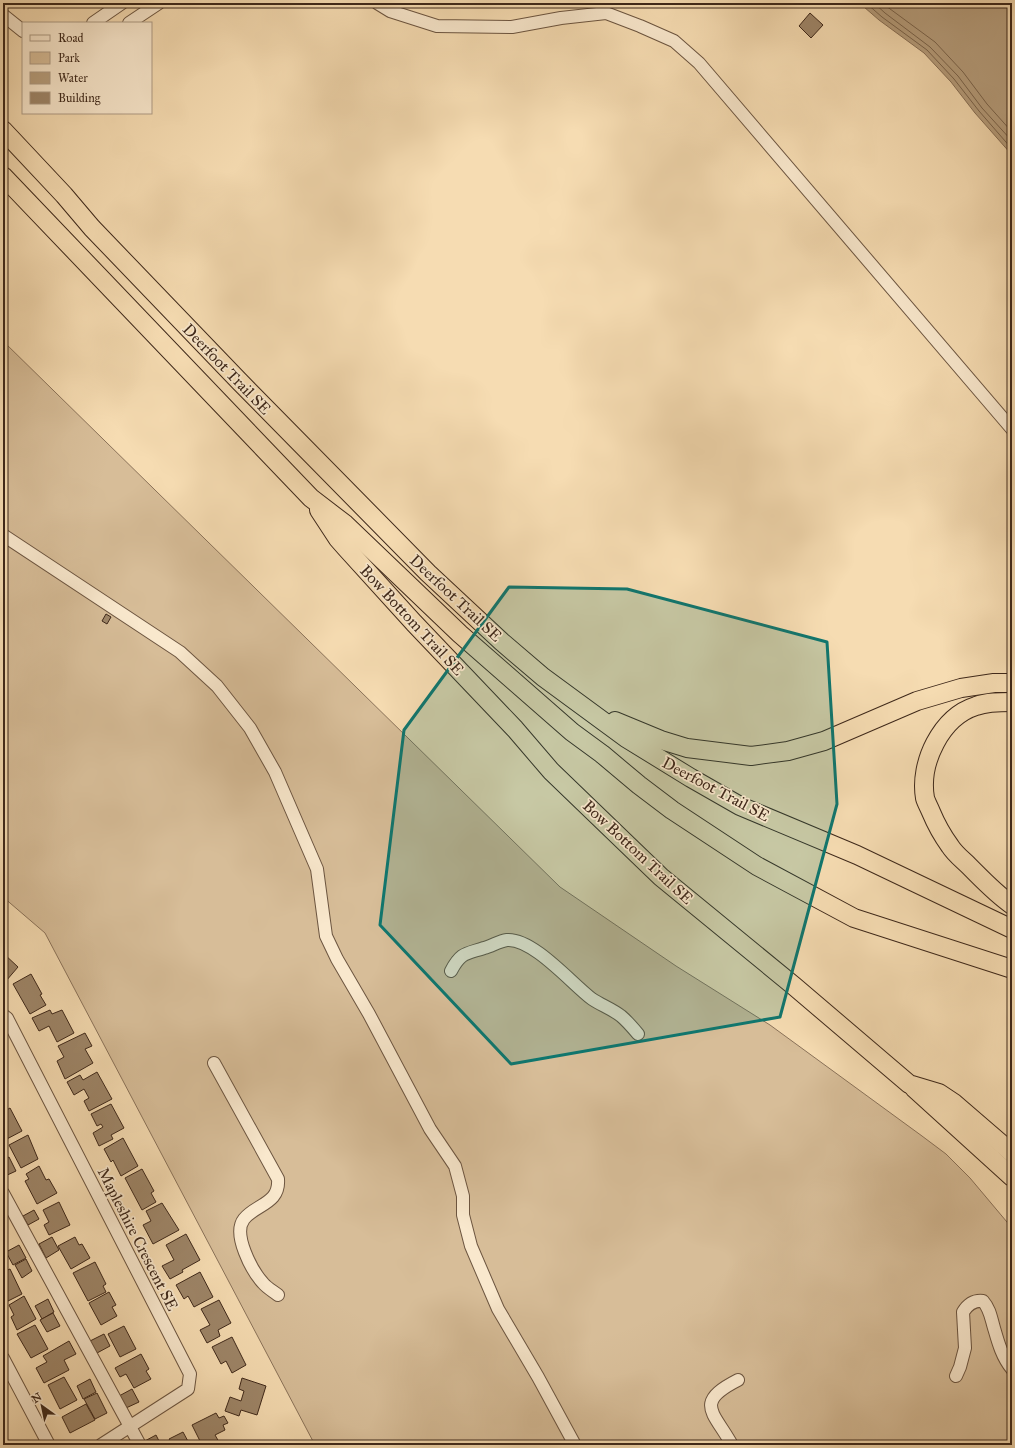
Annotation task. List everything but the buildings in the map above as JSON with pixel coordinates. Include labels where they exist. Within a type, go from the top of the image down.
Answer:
[{"type":"highway","name":"Deerfoot Trail SE","points":[[3,130],[64,195],[92,228],[240,382],[428,573],[502,642],[537,672],[626,738],[660,760],[740,806],[857,855],[1012,929]]},
{"type":"highway","name":"Deerfoot Trail SE","points":[[3,176],[311,498],[345,524],[460,634],[572,732],[602,754],[639,785],[672,810],[757,866],[854,918],[1012,969]]},
{"type":"highway","name":"Bow Bottom Trail SE","points":[[311,498],[345,547],[419,628],[515,729],[551,771],[661,877],[794,986],[909,1084],[939,1093],[1012,1154]]},
{"type":"highway","points":[[590,712],[661,740],[687,748],[750,756],[788,751],[824,741],[917,701],[961,688],[994,683],[1012,683]]},
{"type":"highway","points":[[1012,702],[997,702],[975,706],[957,716],[946,726],[929,756],[925,776],[925,798],[936,824],[951,848],[1000,896],[1012,905]]},
{"type":"highway","points":[[909,1084],[1012,1177]]},
{"type":"street","points":[[94,22],[122,3]]},
{"type":"street","points":[[130,22],[159,3]]},
{"type":"street","points":[[376,3],[390,11],[437,26],[512,27],[560,18],[606,13],[674,41],[698,64],[1012,429]]},
{"type":"street","points":[[3,15],[22,30]]},
{"type":"street","points":[[3,535],[180,652],[217,686],[250,728],[275,772],[317,869],[326,936],[337,960],[369,1014],[430,1129],[455,1166],[463,1196],[463,1215],[471,1246],[498,1309],[538,1377],[575,1445]]},
{"type":"street","points":[[451,971],[467,952],[509,940],[524,944],[541,955],[591,998],[621,1016],[638,1034]]},
{"type":"street","name":"Mapleshire Crescent SE","points":[[3,1015],[7,1018],[190,1374],[188,1389],[101,1445]]},
{"type":"street","points":[[214,1063],[278,1179],[279,1187],[275,1195],[244,1219],[239,1229],[246,1256],[253,1269],[264,1284],[278,1295]]},
{"type":"street","points":[[3,1193],[140,1445]]},
{"type":"street","points":[[956,1376],[965,1348],[963,1312],[966,1307],[977,1301],[984,1301],[988,1307],[998,1342],[1012,1369]]},
{"type":"street","points":[[3,1358],[49,1445]]},
{"type":"street","points":[[732,1445],[712,1413],[711,1405],[714,1397],[720,1391],[738,1380]]},
{"type":"highlighted area","points":[[509,587],[627,589],[827,642],[837,804],[780,1017],[511,1064],[380,925],[404,730]]},
{"type":"green space","points":[[3,341],[560,887],[676,966],[770,1025],[946,1154],[970,1178],[1012,1228],[1012,1445],[315,1445],[45,933],[3,897]]},
{"type":"water","points":[[857,3],[1012,3],[1012,155],[975,113],[951,82],[924,53]]}]
